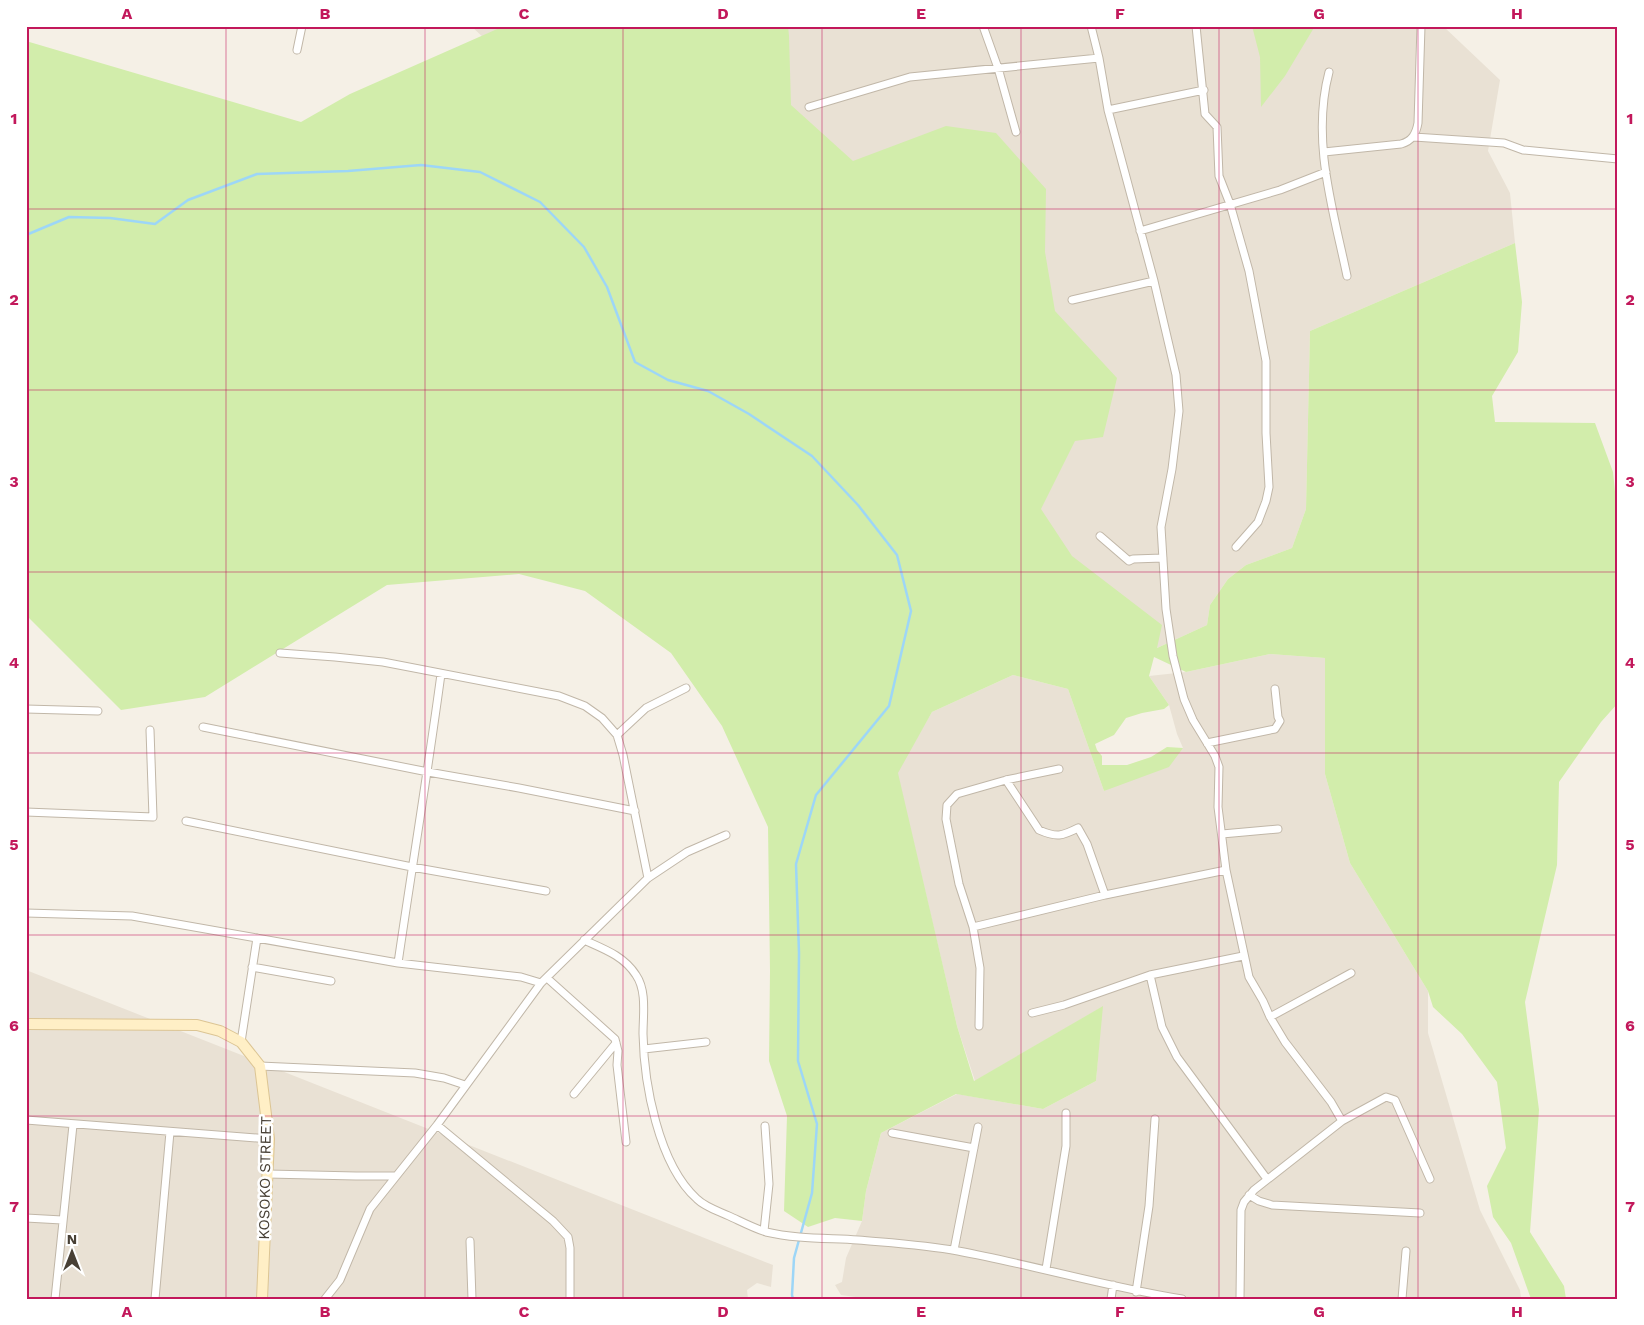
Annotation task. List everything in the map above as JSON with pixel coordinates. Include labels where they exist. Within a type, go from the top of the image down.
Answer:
[{"type":"street","points":[[297,50],[302,26]]},
{"type":"street","points":[[984,26],[1016,132]]},
{"type":"street","points":[[1091,26],[1108,110],[1154,281],[1176,375],[1179,411],[1172,469],[1161,527],[1166,609],[1173,656],[1184,699],[1220,766],[1218,807],[1226,870],[1249,977],[1285,1042],[1331,1102],[1342,1121]]},
{"type":"street","points":[[1196,26],[1205,114],[1217,127],[1220,176],[1249,270],[1266,361],[1266,433],[1269,487],[1258,522],[1236,547]]},
{"type":"street","points":[[1324,152],[1401,144],[1408,142],[1414,137],[1418,123],[1421,26]]},
{"type":"street","points":[[809,107],[910,77],[1099,58]]},
{"type":"street","points":[[1329,72],[1322,107],[1324,152],[1326,172],[1347,276]]},
{"type":"street","points":[[1108,110],[1204,90]]},
{"type":"street","points":[[1414,137],[1504,143],[1523,150],[1618,159]]},
{"type":"street","points":[[1140,231],[1280,190],[1326,172]]},
{"type":"street","points":[[1072,300],[1154,281]]},
{"type":"street","points":[[1100,536],[1130,561],[1133,559],[1162,558]]},
{"type":"street","points":[[280,654],[336,656],[383,662],[559,696],[585,706],[602,718],[617,735],[648,878]]},
{"type":"street","points":[[398,963],[428,772],[441,674]]},
{"type":"street","points":[[617,735],[646,708],[686,688]]},
{"type":"street","points":[[1207,743],[1275,729],[1280,721],[1275,689]]},
{"type":"street","points":[[26,709],[98,711]]},
{"type":"street","points":[[203,727],[635,811]]},
{"type":"street","points":[[26,812],[154,817],[150,730]]},
{"type":"street","points":[[979,1026],[980,968],[973,927],[959,884],[946,819],[947,805],[957,794],[1058,768]]},
{"type":"street","points":[[1006,780],[1040,830],[1063,836],[1078,828],[1087,844],[1105,895]]},
{"type":"street","points":[[186,821],[412,867],[546,891]]},
{"type":"street","points":[[1222,834],[1278,829]]},
{"type":"street","points":[[325,1299],[340,1280],[370,1209],[437,1125],[544,980],[648,878],[687,852],[726,835]]},
{"type":"street","points":[[973,927],[1105,895],[1226,870]]},
{"type":"street","points":[[26,913],[132,916],[398,963],[544,980],[615,1039],[618,1051],[617,1065],[626,1142]]},
{"type":"street","points":[[241,1042],[257,938]]},
{"type":"street","points":[[584,940],[625,960],[642,985],[644,1049],[649,1090],[658,1131],[674,1167],[685,1185],[697,1199],[713,1209],[764,1231],[807,1238],[857,1240],[954,1250],[1046,1269],[1136,1292],[1182,1299]]},
{"type":"street","points":[[1032,1013],[1064,1005],[1150,975],[1243,956]]},
{"type":"street","points":[[252,967],[331,981]]},
{"type":"street","points":[[1270,1017],[1351,973]]},
{"type":"street","points":[[1150,975],[1162,1027],[1177,1057],[1267,1179]]},
{"type":"street","points":[[26,1024],[197,1025],[220,1031],[241,1042],[260,1066],[415,1073],[444,1078],[465,1085]]},
{"type":"street","points":[[644,1049],[706,1042]]},
{"type":"street","points":[[574,1094],[616,1043]]},
{"type":"street","name":"KOSOKO STREET","points":[[260,1066],[269,1139],[262,1299]]},
{"type":"street","points":[[1240,1299],[1241,1210],[1244,1202],[1249,1194],[1267,1179],[1342,1121],[1386,1097],[1395,1100],[1430,1179]]},
{"type":"street","points":[[1046,1269],[1065,1154],[1066,1114]]},
{"type":"street","points":[[1136,1292],[1149,1206],[1155,1119]]},
{"type":"street","points":[[26,1120],[269,1139]]},
{"type":"street","points":[[55,1299],[72,1125]]},
{"type":"street","points":[[437,1125],[553,1221],[568,1237],[570,1248],[570,1299]]},
{"type":"street","points":[[764,1231],[769,1184],[765,1126]]},
{"type":"street","points":[[954,1250],[978,1127]]},
{"type":"street","points":[[155,1299],[170,1132]]},
{"type":"street","points":[[892,1133],[974,1148]]},
{"type":"street","points":[[268,1174],[396,1176]]},
{"type":"street","points":[[1249,1194],[1259,1201],[1272,1205],[1420,1213]]},
{"type":"street","points":[[26,1218],[62,1220]]},
{"type":"street","points":[[470,1241],[472,1299]]},
{"type":"street","points":[[1402,1299],[1406,1251]]},
{"type":"street","points":[[1111,1299],[1113,1285]]},
{"type":"shaded area","points":[[471,26],[1443,26],[1500,80],[1488,151],[1510,193],[1515,243],[1310,331],[1306,509],[1292,548],[1246,565],[1228,579],[1210,605],[1207,625],[1146,653]]},
{"type":"shaded area","points":[[1270,654],[1325,658],[1325,774],[1350,863],[1428,991],[1428,1033],[1480,1210],[1520,1290],[1521,1299],[870,1299],[841,1295],[835,1285],[842,1282],[846,1258],[862,1221],[866,1191],[881,1133],[957,1094],[1043,1109],[1096,1081],[1102,1007],[975,1081],[957,1026],[897,772],[932,712],[1013,675],[1068,689],[1104,791],[1183,748],[1169,705],[1149,676],[1186,672]]},
{"type":"shaded area","points":[[26,970],[773,1265],[771,1287],[757,1283],[747,1290],[748,1299],[26,1299]]},
{"type":"green space","points":[[504,26],[788,26],[791,105],[853,161],[946,126],[996,133],[1046,189],[1045,252],[1055,311],[1117,378],[1103,437],[1075,441],[1041,509],[1072,556],[1162,625],[1157,648],[1207,625],[1210,605],[1228,579],[1246,565],[1292,548],[1306,509],[1310,331],[1515,243],[1522,302],[1518,352],[1492,396],[1495,422],[1595,423],[1613,472],[1618,521],[1618,703],[1601,722],[1559,782],[1557,865],[1525,1002],[1539,1110],[1530,1232],[1564,1286],[1566,1299],[1531,1299],[1511,1243],[1493,1217],[1487,1186],[1506,1148],[1497,1082],[1462,1034],[1433,1007],[1428,991],[1350,863],[1325,774],[1325,658],[1270,654],[1186,672],[1154,657],[1149,676],[1169,705],[1164,709],[1126,718],[1114,735],[1095,744],[1102,756],[1102,765],[1127,765],[1151,757],[1167,747],[1183,748],[1169,767],[1104,791],[1068,689],[1013,675],[932,712],[898,773],[957,1026],[974,1081],[1103,1006],[1096,1081],[1043,1109],[956,1094],[881,1133],[866,1191],[862,1221],[835,1218],[808,1227],[784,1211],[787,1116],[769,1061],[768,827],[722,726],[671,653],[585,591],[519,574],[387,585],[205,697],[121,710],[26,615],[26,41],[301,122],[350,94]]},
{"type":"green space","points":[[1252,26],[1315,26],[1285,76],[1261,107],[1260,57]]},
{"type":"waterway","points":[[26,235],[69,217],[110,218],[155,224],[188,200],[257,174],[348,171],[421,165],[480,172],[540,202],[584,247],[607,287],[635,362],[668,380],[708,391],[749,414],[812,456],[858,505],[897,555],[911,611],[889,706],[816,795],[796,864],[799,953],[798,1061],[817,1124],[812,1193],[794,1258],[793,1299]]}]
